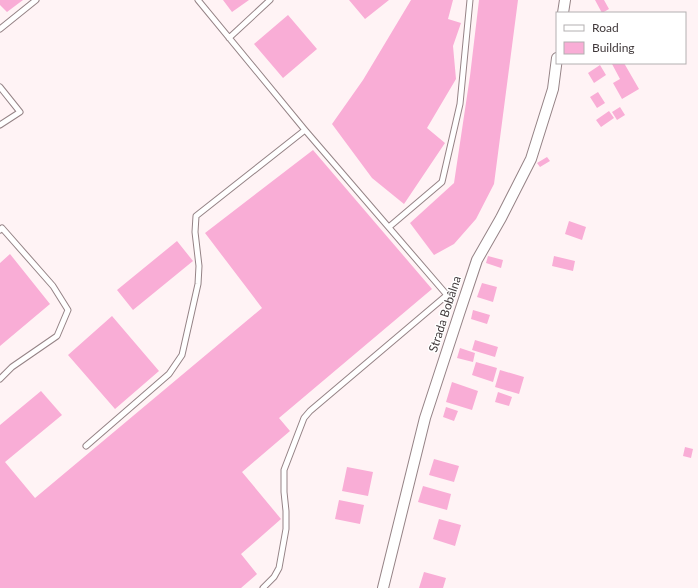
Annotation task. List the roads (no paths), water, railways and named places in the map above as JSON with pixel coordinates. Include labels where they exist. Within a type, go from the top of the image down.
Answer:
[{"type":"street","points":[[563,12],[565,0]]},
{"type":"street","name":"Strada Bobâlna","points":[[383,588],[425,418],[459,314],[477,260],[502,218],[531,160],[552,89],[556,64]]},
{"type":"lane","points":[[0,29],[36,0]]},
{"type":"lane","points":[[198,0],[305,130],[447,295],[310,411],[304,418],[284,470],[286,528],[279,568],[274,577],[263,588]]},
{"type":"lane","points":[[229,38],[270,0]]},
{"type":"lane","points":[[389,227],[442,182],[460,104],[470,0]]},
{"type":"lane","points":[[0,87],[20,112],[0,126]]},
{"type":"lane","points":[[86,446],[169,374],[182,355],[198,284],[199,266],[195,232],[196,216],[305,130]]},
{"type":"lane","points":[[0,230],[2,228],[53,286],[68,310],[57,336],[12,367],[0,379]]}]
